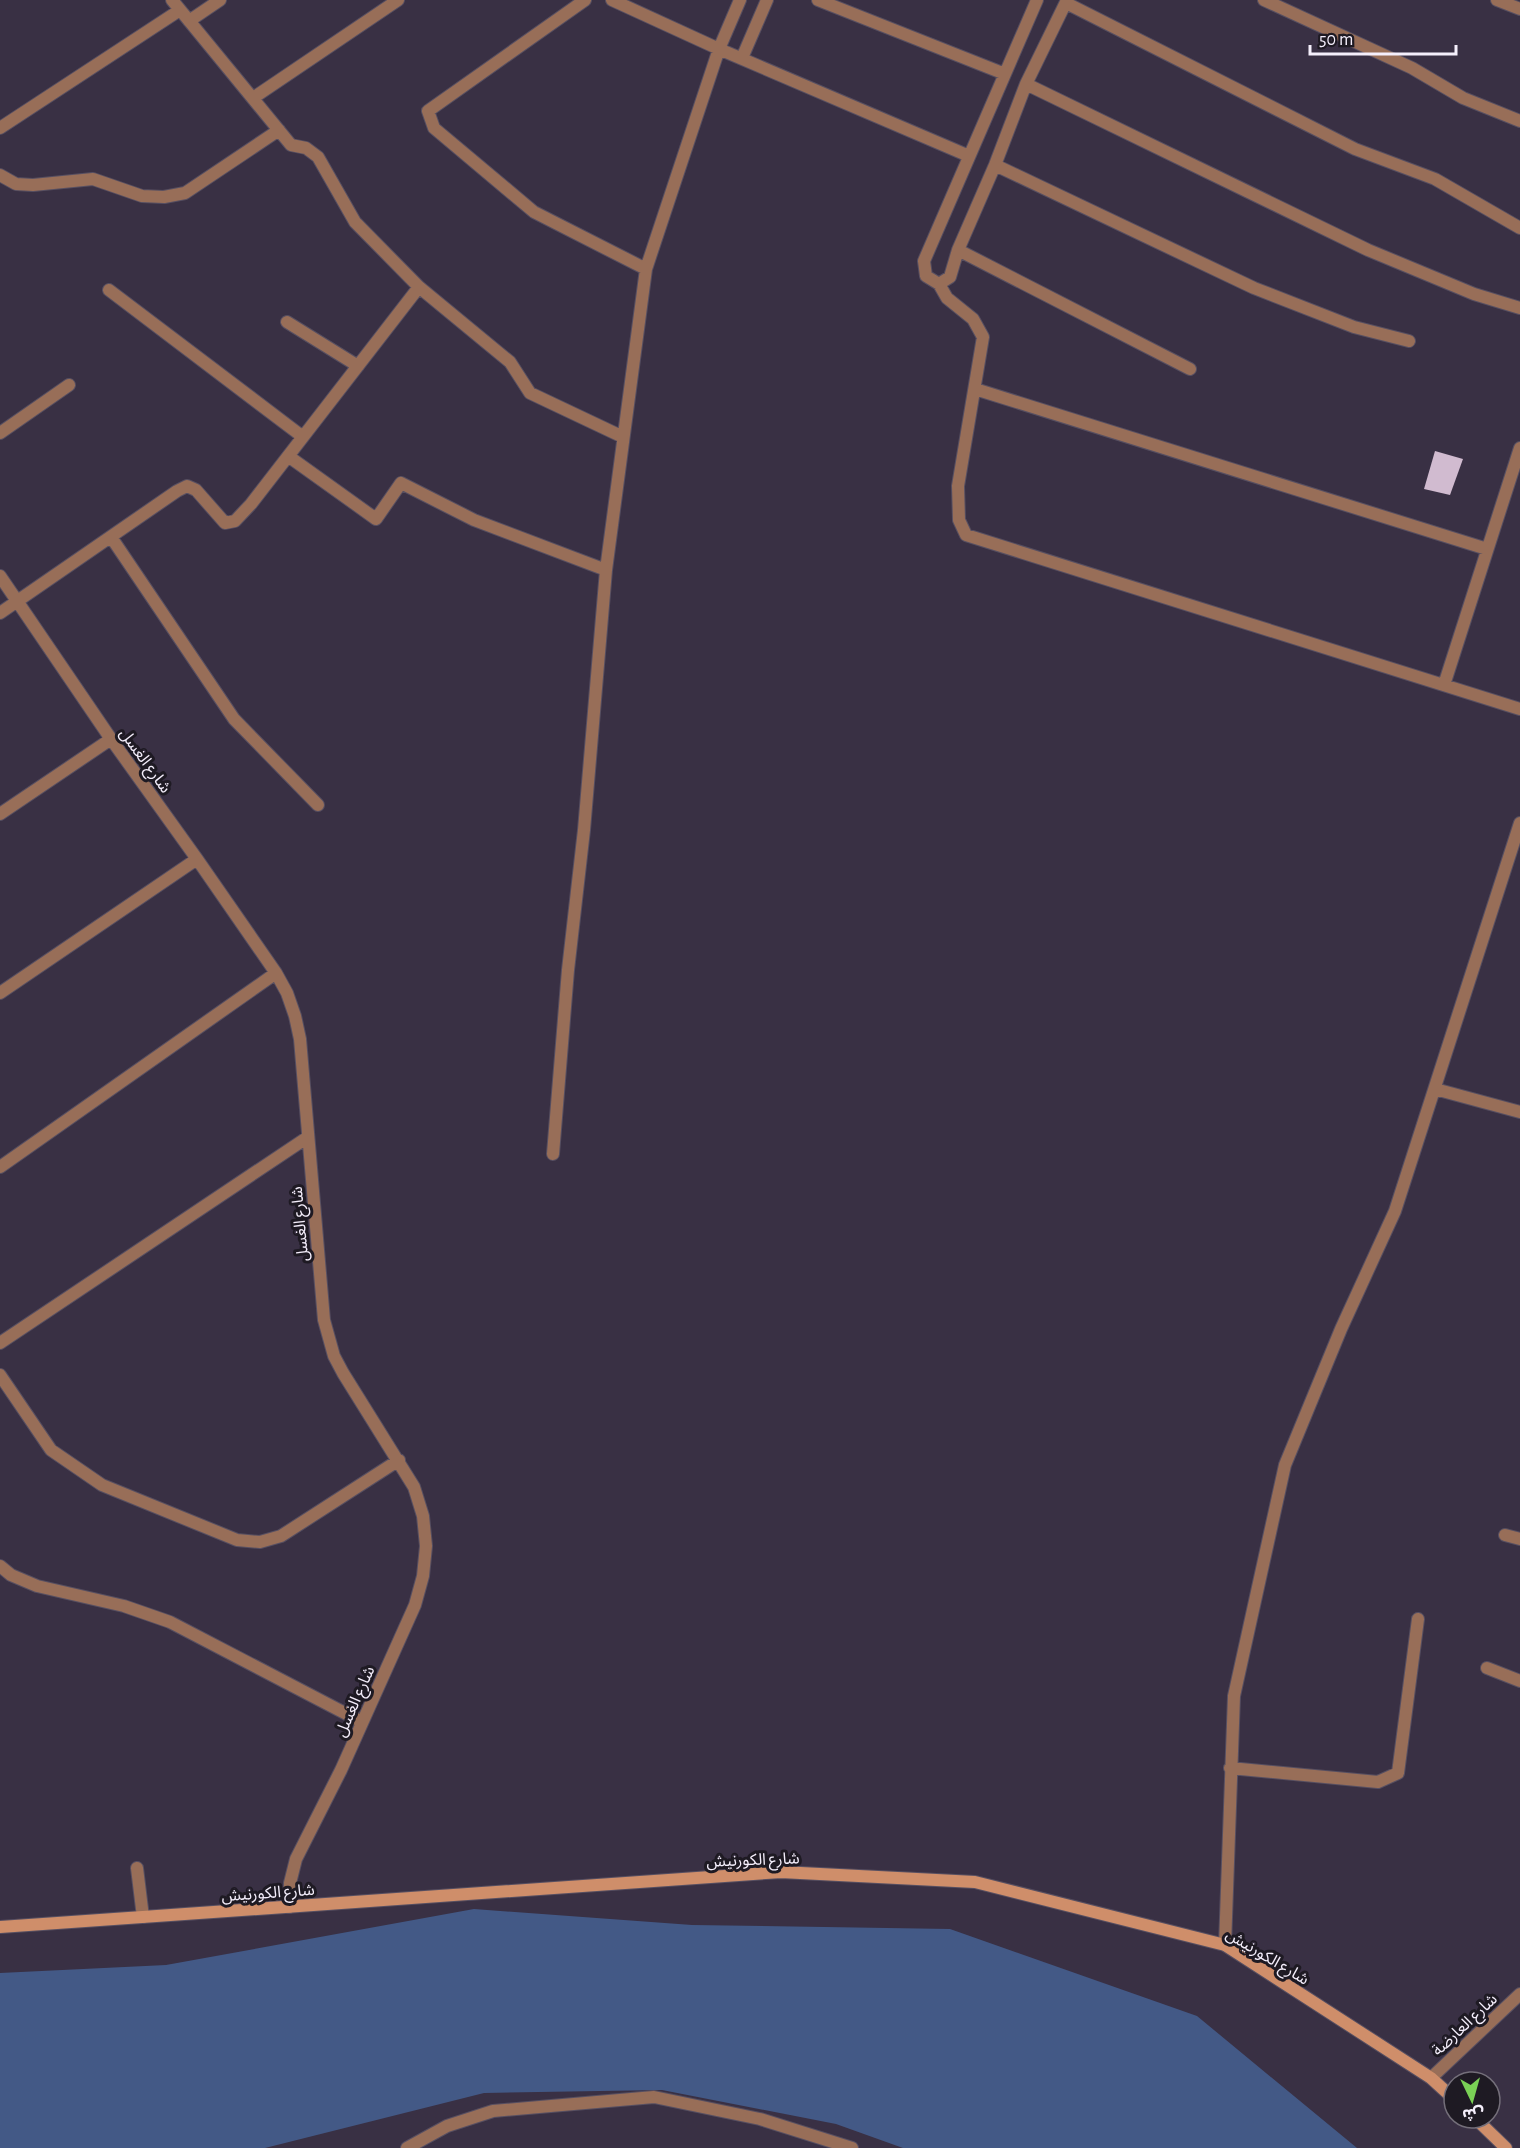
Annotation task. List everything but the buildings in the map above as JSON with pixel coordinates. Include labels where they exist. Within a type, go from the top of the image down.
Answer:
[{"type":"street","points":[[172,0],[291,145],[306,148],[318,157],[355,222],[418,287],[510,363],[530,393],[623,437]]},
{"type":"street","points":[[189,21],[220,0]]},
{"type":"street","points":[[252,98],[398,0]]},
{"type":"street","points":[[585,0],[428,111],[434,128],[534,212],[646,269]]},
{"type":"street","points":[[612,0],[719,49],[969,156]]},
{"type":"street","points":[[553,1154],[606,570],[646,269],[719,49],[740,0]]},
{"type":"street","points":[[741,58],[767,0]]},
{"type":"street","points":[[818,0],[1005,74]]},
{"type":"street","points":[[1037,0],[924,261],[926,276],[939,284],[948,298],[973,319],[983,337],[958,486],[959,520],[966,535],[1520,709]]},
{"type":"street","points":[[1264,0],[1412,68],[1463,98],[1520,121]]},
{"type":"street","points":[[1497,0],[1520,9]]},
{"type":"street","points":[[939,284],[950,277],[958,250],[995,165],[1026,84],[1066,2],[1355,149],[1435,179],[1520,228]]},
{"type":"street","points":[[0,128],[180,10]]},
{"type":"street","points":[[1026,84],[1368,250],[1474,294],[1520,308]]},
{"type":"street","points":[[0,175],[16,184],[33,185],[93,179],[142,196],[164,198],[185,193],[279,130]]},
{"type":"street","points":[[995,165],[1254,288],[1354,327],[1409,341]]},
{"type":"street","points":[[958,250],[1190,369]]},
{"type":"street","points":[[0,613],[187,486],[196,490],[225,523],[235,521],[251,504],[418,287]]},
{"type":"street","points":[[109,291],[303,437]]},
{"type":"street","points":[[287,322],[358,366]]},
{"type":"street","points":[[0,433],[69,385]]},
{"type":"street","points":[[975,389],[1487,549]]},
{"type":"street","points":[[1444,685],[1520,448]]},
{"type":"street","points":[[288,456],[376,519],[401,483],[474,520],[606,570]]},
{"type":"street","points":[[111,537],[234,718],[318,805]]},
{"type":"street","name":"شارع الغسل","points":[[0,576],[111,739],[197,858],[276,973],[287,993],[300,1039],[324,1320],[328,1338],[343,1373],[414,1487],[423,1516],[426,1546],[423,1576],[415,1605],[341,1770],[296,1859],[290,1883],[289,1907]]},
{"type":"street","points":[[0,813],[111,739]]},
{"type":"street","points":[[1225,1945],[1234,1696],[1285,1465],[1341,1329],[1395,1211],[1520,823]]},
{"type":"street","points":[[0,993],[197,858]]},
{"type":"street","points":[[0,1167],[276,973]]},
{"type":"street","points":[[1435,1089],[1520,1112]]},
{"type":"street","points":[[0,1343],[308,1137]]},
{"type":"street","points":[[0,1374],[51,1450],[102,1485],[237,1540],[260,1542],[281,1536],[399,1460]]},
{"type":"street","points":[[1505,1534],[1520,1539]]},
{"type":"street","points":[[0,1566],[11,1575],[37,1586],[124,1606],[170,1622],[362,1722]]},
{"type":"street","points":[[1230,1768],[1378,1782],[1398,1773],[1418,1619]]},
{"type":"street","points":[[1487,1668],[1520,1681]]},
{"type":"street","points":[[137,1868],[143,1917]]},
{"type":"street","name":"شارع الكورنيش","points":[[0,1927],[781,1872],[975,1882],[1225,1945],[1431,2078],[1442,2088]]},
{"type":"street","name":"شارع العارضة","points":[[1431,2078],[1520,1994]]},
{"type":"street","points":[[407,2148],[447,2126],[494,2111],[654,2097],[760,2119],[852,2148]]},
{"type":"street","points":[[1487,2130],[1506,2148]]},
{"type":"water","points":[[474,1909],[692,1925],[950,1929],[1197,2016],[1357,2148],[903,2148],[836,2124],[662,2090],[484,2093],[265,2148],[0,2148],[0,1973],[166,1965]]}]
